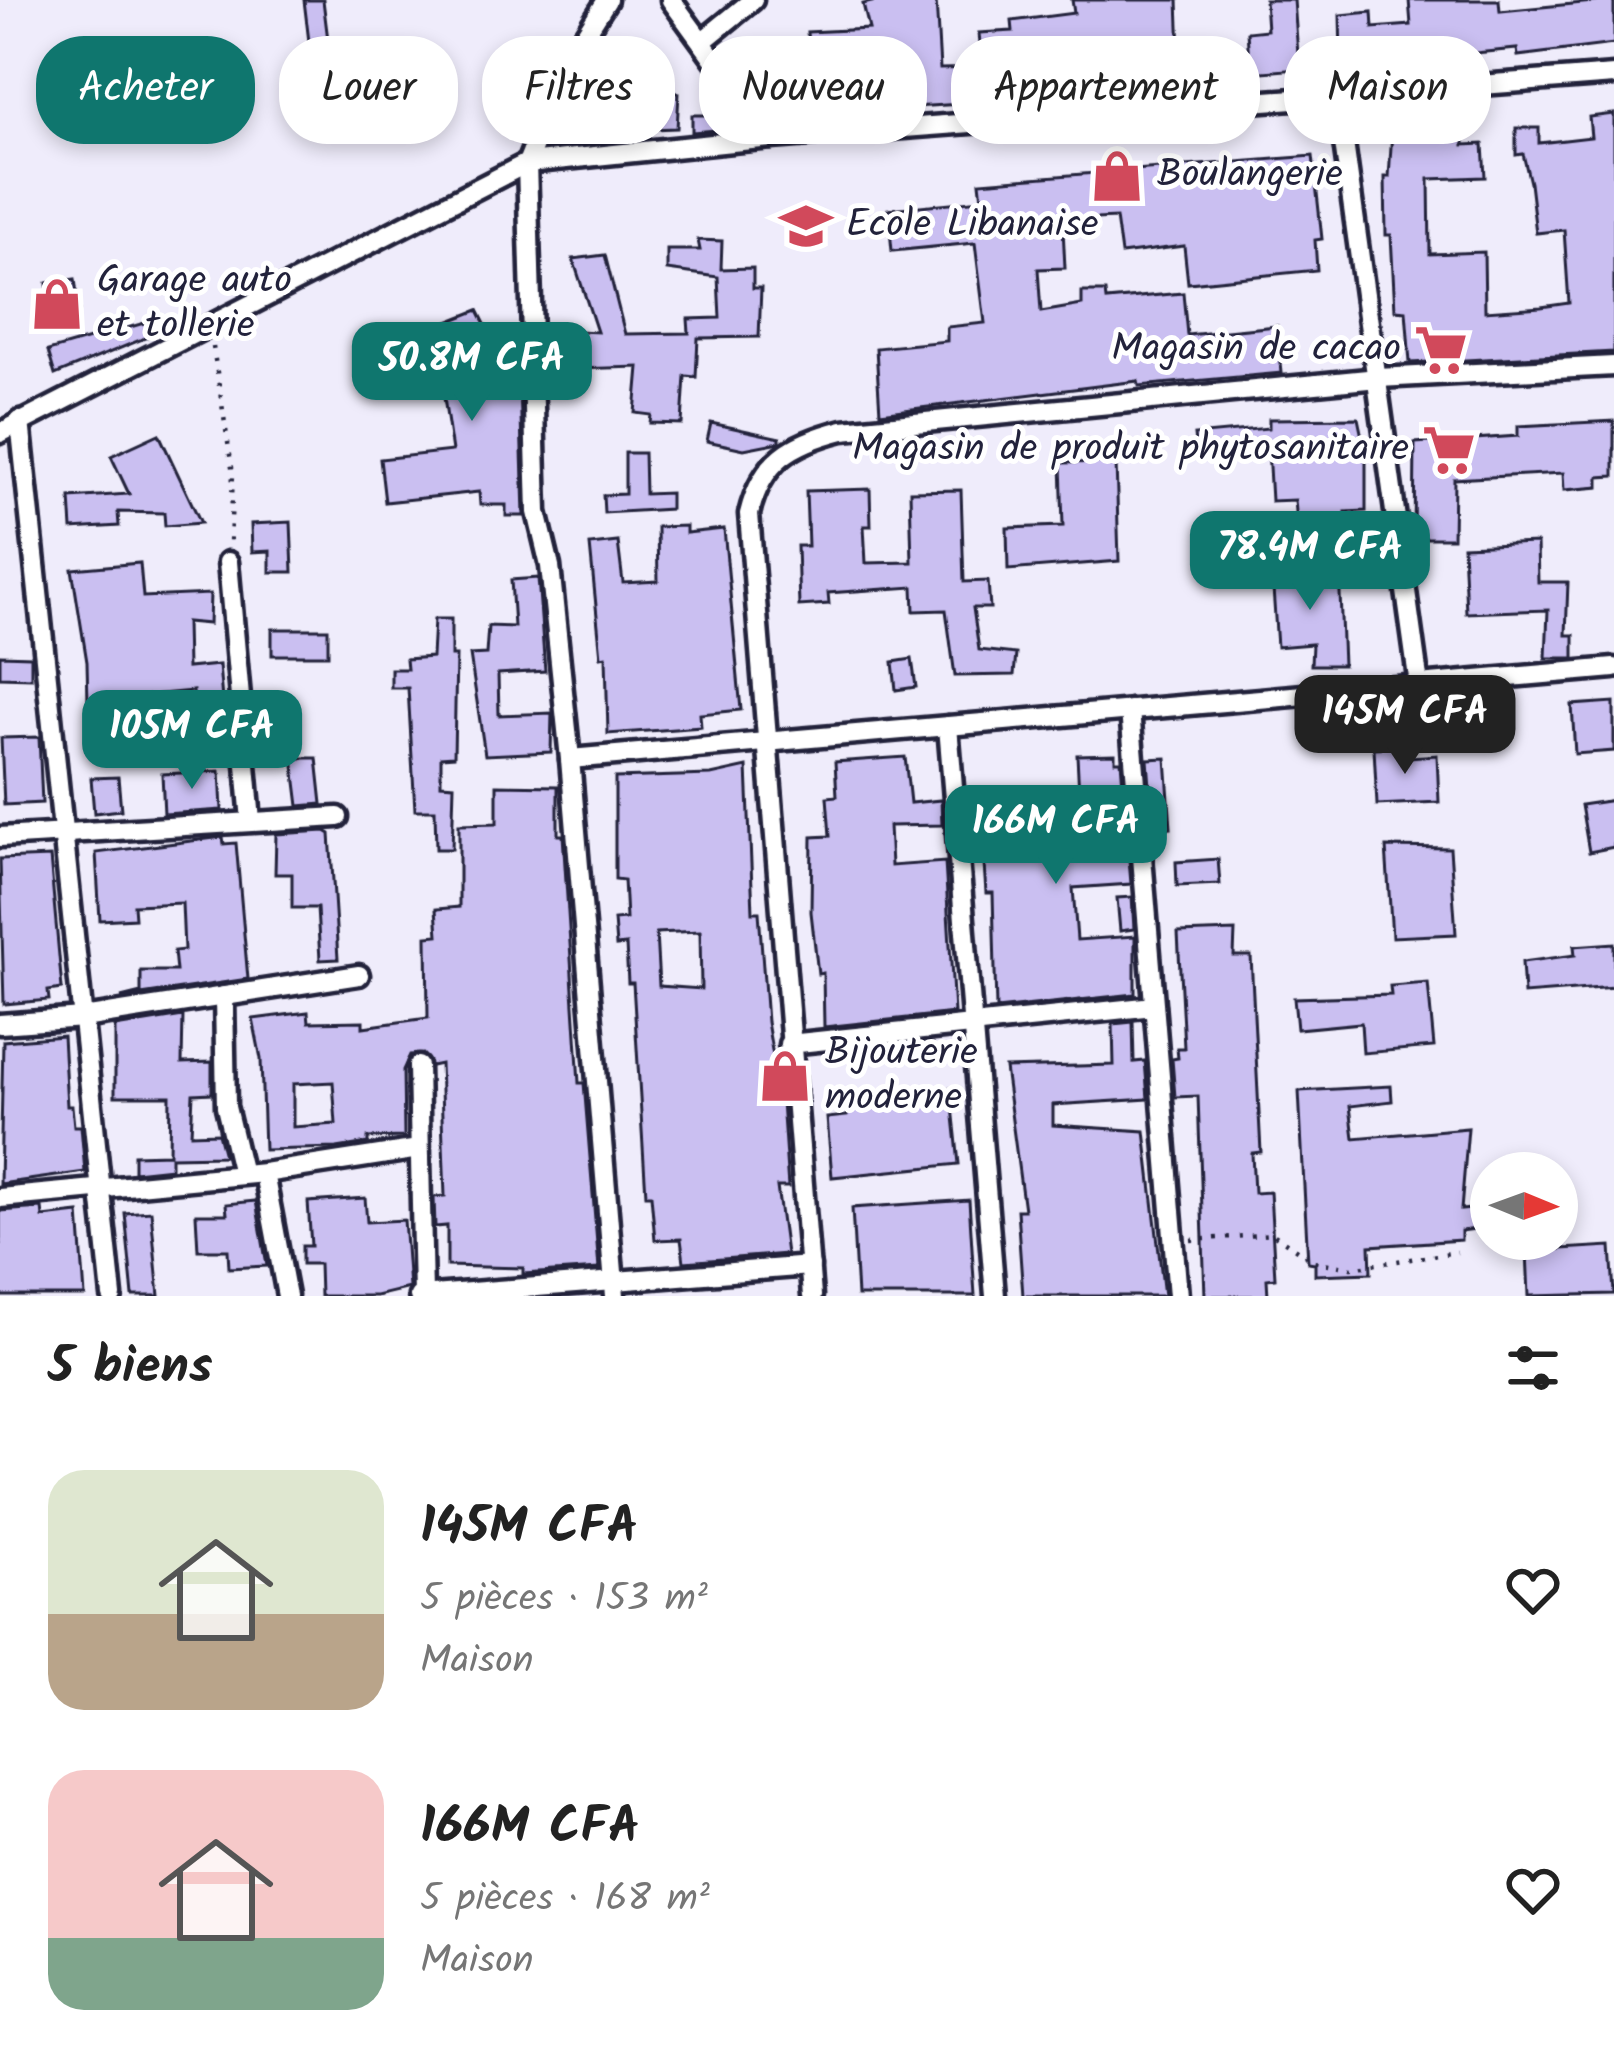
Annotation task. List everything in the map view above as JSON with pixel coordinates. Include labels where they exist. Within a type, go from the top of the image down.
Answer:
[{"type":"street","points":[[607,0],[567,62],[527,163],[537,512],[550,566],[570,759],[615,1289]]},
{"type":"street","points":[[671,0],[701,36]]},
{"type":"street","points":[[709,36],[753,0]]},
{"type":"street","points":[[1491,83],[1614,75]]},
{"type":"street","points":[[927,125],[1284,96]]},
{"type":"street","points":[[0,434],[527,163],[712,144]]},
{"type":"street","points":[[1344,144],[1419,685]]},
{"type":"street","points":[[812,1296],[748,514],[756,484],[773,461],[799,441],[843,430],[1378,378],[1614,366]]},
{"type":"street","points":[[20,421],[67,831],[112,1296]]},
{"type":"street","points":[[228,562],[250,821]]},
{"type":"street","points":[[570,759],[1614,668]]},
{"type":"street","points":[[1130,710],[1178,1296]]},
{"type":"street","points":[[948,726],[995,1296]]},
{"type":"street","points":[[0,837],[338,817]]},
{"type":"street","points":[[0,1024],[83,1018],[359,975]]},
{"type":"street","points":[[224,996],[226,1106],[242,1174]]},
{"type":"street","points":[[789,1045],[1154,1006]]},
{"type":"street","points":[[418,1066],[421,1296],[615,1289],[810,1266]]},
{"type":"street","points":[[0,1198],[264,1173],[419,1149]]},
{"type":"street","points":[[264,1173],[286,1296]]},
{"type":"path","points":[[208,330],[222,380],[233,474],[228,562]]},
{"type":"path","points":[[1174,1241],[1273,1234],[1313,1262],[1351,1268],[1457,1252]]},
{"type":"building","points":[[304,0],[323,0],[328,36],[308,36]]},
{"type":"building","points":[[936,0],[940,69],[951,69],[951,105],[927,106],[927,36],[807,36],[807,32],[869,29],[863,4]]},
{"type":"building","points":[[1072,0],[1178,0],[1179,36],[979,36],[1013,31],[1012,21],[1074,13]]},
{"type":"building","points":[[1265,0],[1294,0],[1297,36],[1284,36],[1284,70],[1260,72],[1260,36],[1247,36],[1247,32],[1267,30]]},
{"type":"building","points":[[1409,0],[1499,0],[1500,11],[1614,0],[1614,44],[1518,56],[1517,49],[1491,52],[1491,36],[1340,36],[1340,15],[1372,12],[1373,28],[1411,25]]},
{"type":"building","points":[[675,93],[679,93],[675,128]]},
{"type":"building","points":[[1614,114],[1614,352],[1410,363],[1406,311],[1395,310],[1391,235],[1386,235],[1385,177],[1389,177],[1391,144],[1483,144],[1485,177],[1429,179],[1430,254],[1484,252],[1485,311],[1541,307],[1569,303],[1564,230],[1536,233],[1523,154],[1516,155],[1516,128],[1539,128],[1539,143],[1591,137],[1589,117]]},
{"type":"building","points":[[692,115],[699,115],[699,131],[692,132]]},
{"type":"building","points":[[1313,156],[1322,239],[1315,240],[1317,270],[1188,283],[1184,246],[1121,254],[1116,218],[1074,220],[1075,227],[1063,228],[1065,268],[1038,269],[1041,312],[1082,305],[1082,292],[1105,292],[1106,300],[1183,293],[1187,335],[1277,326],[1282,373],[1139,386],[1138,381],[880,413],[876,348],[947,341],[947,327],[985,323],[975,243],[892,251],[888,209],[982,200],[980,182]]},
{"type":"building","points":[[698,240],[722,241],[721,269],[753,268],[753,288],[761,288],[759,337],[698,338],[696,377],[685,376],[682,424],[650,423],[651,415],[635,413],[639,367],[575,369],[574,338],[579,331],[597,332],[573,259],[605,255],[625,334],[689,333],[688,319],[720,318],[718,277],[667,270],[667,250],[700,250]]},
{"type":"building","points":[[75,279],[79,310],[50,313],[47,283]]},
{"type":"building","points":[[478,310],[490,334],[507,328],[519,351],[524,516],[506,516],[506,505],[480,505],[479,492],[385,502],[380,459],[452,451],[441,378],[451,376],[442,350],[449,348],[435,327]]},
{"type":"building","points":[[168,316],[172,327],[55,375],[48,351]]},
{"type":"building","points":[[1358,418],[1366,456],[1366,511],[1346,512],[1347,531],[1298,535],[1295,500],[1271,501],[1268,449],[1196,454],[1194,435],[1269,428],[1269,419]]},
{"type":"building","points":[[1614,421],[1614,476],[1599,477],[1599,487],[1564,490],[1563,473],[1454,479],[1453,538],[1414,538],[1415,443],[1518,436],[1518,426]]},
{"type":"building","points":[[711,423],[780,438],[780,442],[744,449],[707,441]]},
{"type":"building","points":[[159,434],[201,523],[165,526],[164,513],[118,512],[119,526],[72,529],[70,498],[129,494],[111,456]]},
{"type":"building","points":[[625,453],[644,453],[645,494],[670,493],[670,509],[604,513],[603,495],[625,494]]},
{"type":"building","points":[[1116,462],[1119,561],[1008,570],[1007,528],[1063,526],[1061,463]]},
{"type":"building","points":[[870,489],[871,526],[864,526],[866,563],[912,562],[910,491],[961,490],[964,582],[988,581],[990,608],[973,608],[979,650],[1016,654],[1014,675],[955,676],[946,610],[914,611],[913,587],[828,593],[829,604],[799,606],[797,546],[808,546],[806,491]]},
{"type":"building","points":[[291,522],[293,572],[270,572],[270,551],[252,552],[251,524]]},
{"type":"building","points":[[686,526],[686,533],[724,529],[741,710],[700,714],[701,727],[608,734],[606,656],[601,657],[590,545],[618,542],[623,583],[658,581],[657,527]]},
{"type":"building","points":[[1537,543],[1538,582],[1568,582],[1566,635],[1574,635],[1574,658],[1546,658],[1548,610],[1466,613],[1463,546]]},
{"type":"building","points":[[140,563],[143,597],[210,594],[209,624],[186,622],[187,668],[219,665],[225,735],[196,737],[193,691],[150,695],[153,740],[89,744],[87,662],[72,569]]},
{"type":"building","points":[[1339,569],[1343,665],[1311,665],[1312,644],[1277,647],[1272,574]]},
{"type":"building","points":[[538,578],[545,671],[498,674],[499,715],[552,713],[551,752],[485,755],[470,655],[486,654],[488,626],[514,627],[511,580]]},
{"type":"building","points":[[434,619],[451,619],[451,656],[456,656],[454,756],[441,757],[441,784],[454,785],[452,849],[436,849],[435,810],[415,810],[408,688],[391,688],[391,669],[407,669],[406,659],[432,657]]},
{"type":"building","points":[[272,629],[328,629],[328,655],[272,655]]},
{"type":"building","points":[[0,655],[31,656],[31,678],[0,677]]},
{"type":"building","points":[[912,659],[916,687],[896,690],[893,662]]},
{"type":"building","points":[[1614,702],[1614,751],[1575,754],[1572,705]]},
{"type":"building","points":[[39,737],[42,803],[4,805],[1,738]]},
{"type":"building","points":[[1409,746],[1409,757],[1437,755],[1439,802],[1377,805],[1374,748]]},
{"type":"building","points":[[1115,754],[1115,761],[1121,761],[1131,884],[1073,888],[1077,940],[1135,936],[1135,994],[996,1009],[993,893],[986,893],[981,821],[969,822],[967,798],[1044,790],[1044,796],[1079,794],[1077,755]]},
{"type":"building","points":[[905,757],[910,803],[941,800],[942,825],[889,826],[891,866],[945,862],[954,1013],[824,1027],[823,973],[818,974],[811,912],[812,837],[830,836],[827,797],[837,796],[835,762]]},
{"type":"building","points":[[293,758],[317,758],[322,804],[299,806]]},
{"type":"building","points":[[1166,758],[1171,828],[1153,829],[1148,759]]},
{"type":"building","points":[[747,767],[753,912],[759,912],[767,1022],[776,1073],[780,1073],[788,1187],[777,1187],[786,1254],[684,1262],[681,1239],[655,1240],[651,1195],[646,1195],[633,983],[628,983],[626,945],[616,946],[614,920],[626,919],[624,880],[615,879],[615,778],[711,775]],"holes":[[[700,931],[701,989],[659,986],[656,933]]]},
{"type":"building","points":[[220,771],[222,810],[164,814],[162,774]]},
{"type":"building","points":[[118,777],[121,810],[94,813],[91,778]]},
{"type":"building","points":[[497,785],[558,786],[579,1083],[584,1083],[599,1269],[523,1274],[523,1268],[447,1266],[447,1226],[435,1227],[434,1197],[445,1196],[440,1064],[431,1066],[423,1054],[410,1055],[403,1070],[404,1137],[368,1138],[368,1143],[337,1148],[264,1150],[261,1059],[253,1019],[308,1012],[309,1022],[363,1021],[363,1027],[428,1018],[427,936],[438,935],[436,909],[459,907],[459,824],[497,823]],"holes":[[[333,1082],[336,1124],[293,1127],[293,1084]]]},
{"type":"building","points":[[1614,800],[1614,847],[1589,852],[1581,805]]},
{"type":"building","points":[[276,834],[330,834],[338,959],[320,960],[317,908],[292,908],[292,874],[275,874]]},
{"type":"building","points":[[223,837],[224,844],[236,843],[248,979],[121,998],[141,993],[141,971],[176,971],[174,951],[184,950],[182,903],[134,905],[135,918],[100,920],[96,853]]},
{"type":"building","points":[[1386,847],[1450,848],[1456,934],[1392,937]]},
{"type":"building","points":[[50,857],[62,989],[48,991],[49,1000],[4,1004],[0,859]]},
{"type":"building","points":[[1218,859],[1220,884],[1177,886],[1176,862]]},
{"type":"building","points":[[1132,897],[1134,929],[1120,931],[1117,898]]},
{"type":"building","points":[[1235,931],[1234,956],[1251,956],[1261,1152],[1252,1153],[1254,1193],[1270,1192],[1275,1278],[1267,1279],[1268,1296],[1205,1296],[1198,1096],[1175,1097],[1172,1059],[1178,1058],[1177,1048],[1184,1048],[1178,933]]},
{"type":"building","points":[[1614,943],[1614,987],[1524,994],[1522,962],[1575,955],[1574,946]]},
{"type":"building","points":[[1428,983],[1434,1047],[1363,1053],[1361,1023],[1297,1029],[1294,998],[1391,995],[1390,986]]},
{"type":"building","points":[[183,1016],[182,1063],[212,1062],[212,1093],[193,1094],[191,1134],[218,1133],[224,1156],[171,1157],[171,1168],[134,1172],[134,1155],[169,1154],[170,1096],[115,1096],[115,1027]]},
{"type":"building","points":[[1133,1022],[1134,1062],[1145,1061],[1148,1099],[1053,1105],[1053,1125],[1145,1131],[1164,1296],[1023,1296],[1017,1210],[1024,1210],[1005,1068],[1114,1065],[1113,1024]]},
{"type":"building","points":[[63,1036],[67,1106],[72,1106],[74,1126],[81,1126],[85,1172],[0,1184],[3,1041]]},
{"type":"building","points":[[1391,1086],[1392,1101],[1350,1106],[1354,1138],[1468,1128],[1461,1210],[1470,1209],[1470,1230],[1461,1231],[1461,1240],[1370,1246],[1371,1273],[1315,1275],[1315,1263],[1308,1262],[1299,1091]]},
{"type":"building","points":[[951,1088],[959,1164],[832,1177],[827,1118],[847,1116],[846,1100]]},
{"type":"building","points":[[365,1198],[367,1222],[404,1220],[409,1288],[376,1296],[320,1296],[319,1264],[302,1264],[302,1246],[311,1246],[308,1202]]},
{"type":"building","points":[[969,1200],[975,1296],[857,1296],[852,1208]]},
{"type":"building","points":[[256,1201],[267,1266],[229,1268],[228,1250],[198,1250],[196,1214],[227,1214],[226,1204]]},
{"type":"building","points":[[42,1208],[43,1217],[79,1213],[85,1296],[0,1296],[0,1211]]},
{"type":"building","points":[[151,1211],[159,1296],[133,1296],[125,1213]]},
{"type":"building","points":[[1611,1246],[1614,1294],[1529,1296],[1527,1260],[1578,1260],[1578,1248]]},
{"type":"place","name":"Boulangerie","points":[[1117,176]]},
{"type":"place","name":"Ecole Libanaise","points":[[806,226]]},
{"type":"place","name":"Garage auto et tollerie","points":[[57,304]]},
{"type":"place","name":"Magasin de cacao","points":[[1441,350]]},
{"type":"place","name":"Magasin de produit phytosanitaire","points":[[1449,450]]},
{"type":"place","name":"Bijouterie moderne","points":[[785,1076]]}]
